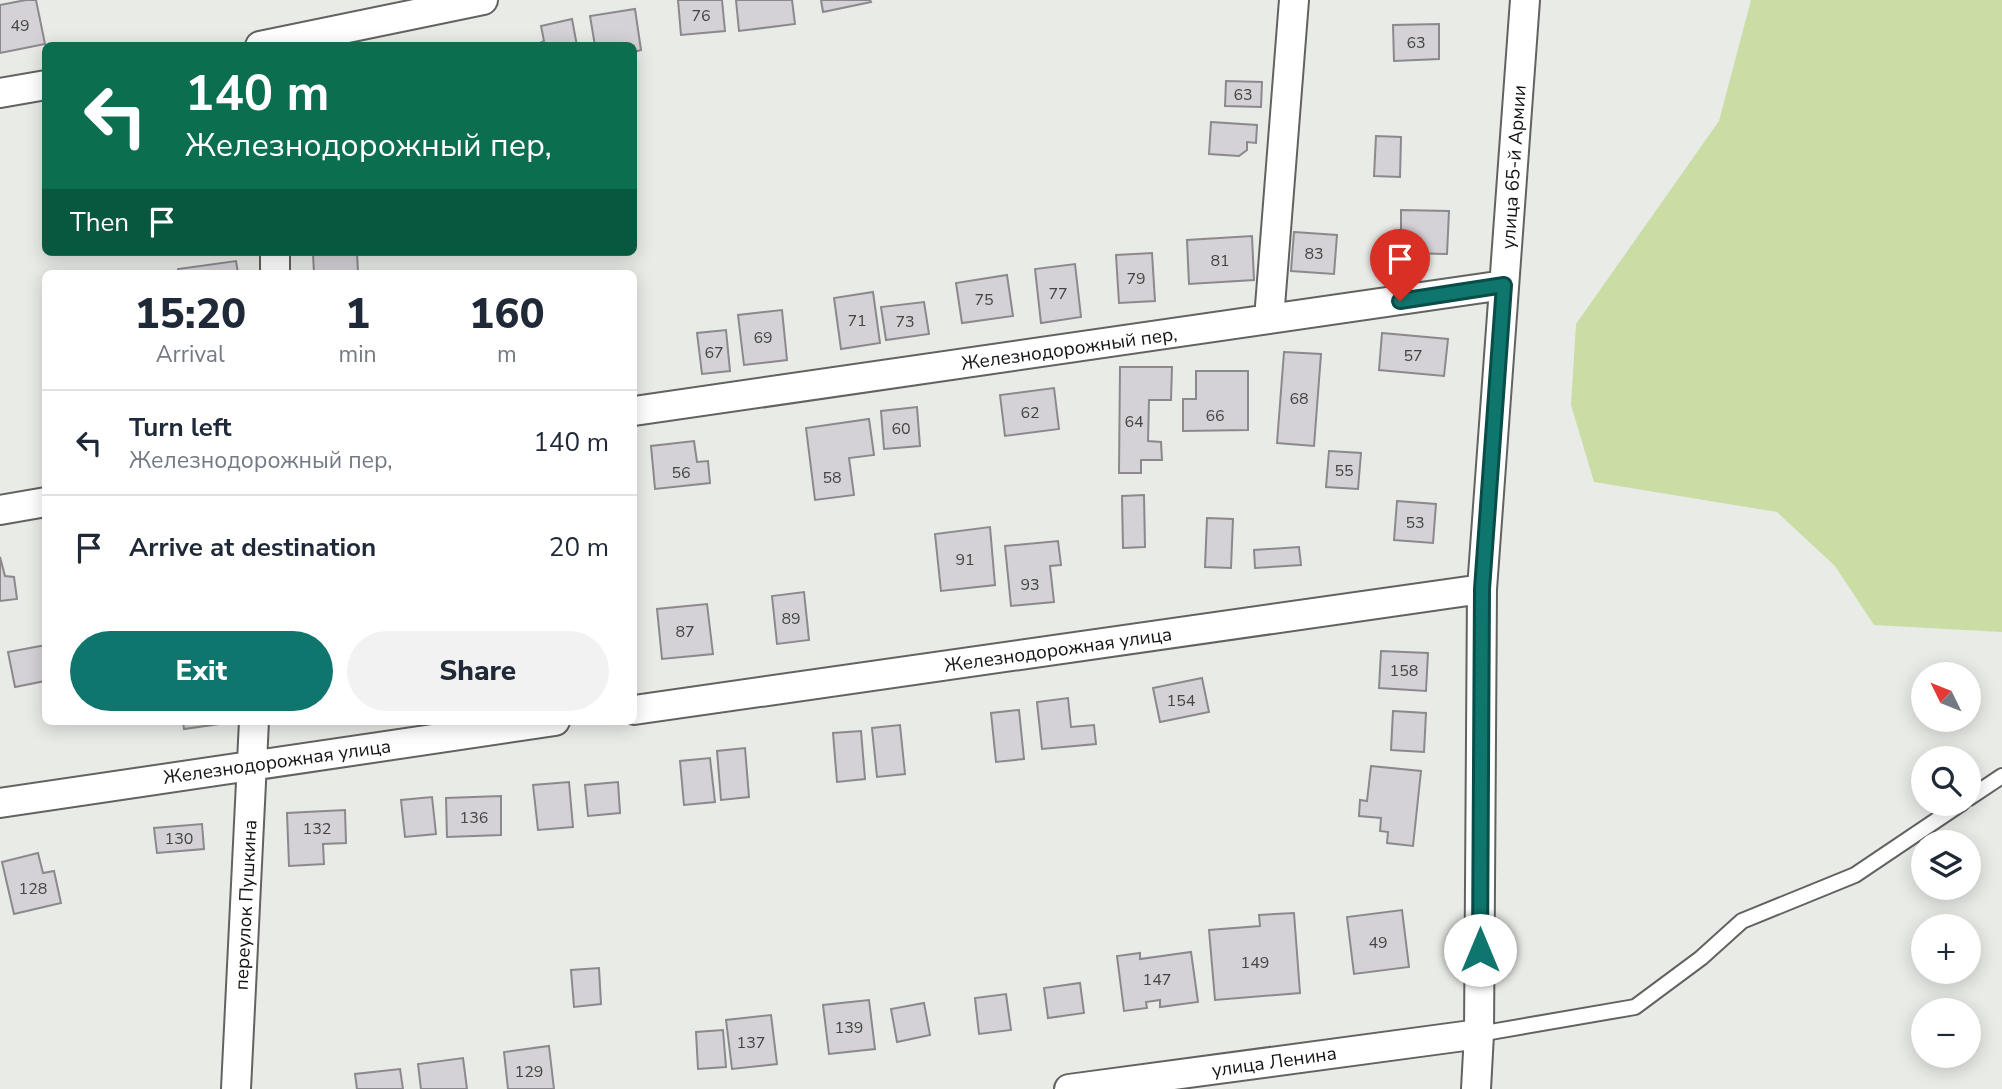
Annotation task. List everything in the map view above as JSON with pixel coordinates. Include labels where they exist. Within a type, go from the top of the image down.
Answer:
[{"type":"street","points":[[281,42],[483,0]]},
{"type":"street","points":[[1269,319],[1294,0]]},
{"type":"street","name":"улица 65-й Армии","points":[[1476,1089],[1479,1034],[1482,589],[1525,0]]},
{"type":"street","points":[[0,93],[42,86]]},
{"type":"street","name":"Железнодорожный пер,","points":[[637,411],[1504,285]]},
{"type":"street","points":[[0,510],[42,503]]},
{"type":"street","name":"Железнодорожная улица","points":[[637,710],[1482,589]]},
{"type":"street","name":"переулок Пушкина","points":[[236,1089],[254,725]]},
{"type":"street","name":"Железнодорожная улица","points":[[0,803],[527,725]]},
{"type":"street","name":"улица Ленина","points":[[1069,1089],[1479,1034]]},
{"type":"lane","points":[[1981,790],[2002,776]]},
{"type":"lane","points":[[1479,1034],[1635,1007],[1701,958],[1742,921],[1855,875],[1943,816]]},
{"type":"green space","points":[[1751,0],[2002,0],[2002,632],[1874,625],[1835,566],[1777,512],[1594,482],[1571,405],[1576,324],[1719,121]]},
{"type":"building","points":[[36,0],[45,42],[0,53],[0,5]]},
{"type":"building","points":[[678,0],[722,0],[725,31],[681,35]]},
{"type":"building","points":[[736,0],[792,0],[795,24],[739,31]]},
{"type":"building","points":[[821,0],[870,0],[871,2],[823,12]]},
{"type":"building","points":[[635,9],[641,50],[637,51],[637,42],[594,42],[590,16]]},
{"type":"building","points":[[572,19],[576,42],[542,42],[541,26]]},
{"type":"building","points":[[1439,24],[1439,59],[1394,61],[1393,25]]},
{"type":"building","points":[[1226,81],[1262,82],[1261,107],[1225,106]]},
{"type":"building","points":[[1211,122],[1257,125],[1256,143],[1247,142],[1247,150],[1239,156],[1209,154]]},
{"type":"building","points":[[1376,136],[1401,137],[1400,177],[1374,176]]},
{"type":"building","points":[[1401,210],[1449,211],[1447,254],[1401,253]]},
{"type":"building","points":[[1294,232],[1337,235],[1334,274],[1291,271]]},
{"type":"building","points":[[1252,236],[1254,280],[1189,284],[1187,240]]},
{"type":"building","points":[[1152,253],[1155,301],[1119,303],[1116,255]]},
{"type":"building","points":[[313,256],[357,256],[358,270],[314,270]]},
{"type":"building","points":[[236,261],[238,270],[178,270]]},
{"type":"building","points":[[1075,264],[1081,317],[1041,323],[1035,269]]},
{"type":"building","points":[[1007,275],[1013,316],[962,323],[956,283]]},
{"type":"building","points":[[873,292],[880,343],[841,349],[834,298]]},
{"type":"building","points":[[924,302],[929,334],[886,340],[881,307]]},
{"type":"building","points":[[782,310],[787,360],[744,365],[738,315]]},
{"type":"building","points":[[726,330],[730,371],[702,374],[697,333]]},
{"type":"building","points":[[1382,333],[1448,339],[1444,376],[1379,370]]},
{"type":"building","points":[[1284,352],[1321,354],[1314,446],[1277,443]]},
{"type":"building","points":[[1120,367],[1172,367],[1171,400],[1149,400],[1148,441],[1161,442],[1162,460],[1141,460],[1141,473],[1119,473]]},
{"type":"building","points":[[1196,371],[1248,371],[1248,430],[1183,431],[1183,399],[1196,399]]},
{"type":"building","points":[[1054,388],[1059,429],[1005,436],[1000,395]]},
{"type":"building","points":[[917,407],[920,446],[884,449],[881,411]]},
{"type":"building","points":[[869,419],[874,455],[849,458],[854,495],[815,500],[806,428]]},
{"type":"building","points":[[694,441],[697,462],[708,461],[710,483],[655,489],[651,446]]},
{"type":"building","points":[[1329,451],[1361,453],[1358,489],[1326,487]]},
{"type":"building","points":[[1144,495],[1145,547],[1123,548],[1122,496]]},
{"type":"building","points":[[1397,501],[1436,504],[1433,543],[1394,540]]},
{"type":"building","points":[[1207,518],[1233,519],[1231,568],[1205,567]]},
{"type":"building","points":[[990,527],[995,585],[941,591],[935,534]]},
{"type":"building","points":[[1058,541],[1061,565],[1050,566],[1054,602],[1011,606],[1005,546]]},
{"type":"building","points":[[1299,547],[1301,565],[1255,568],[1254,550]]},
{"type":"building","points":[[0,557],[5,576],[14,577],[17,599],[0,601]]},
{"type":"building","points":[[804,592],[809,640],[777,644],[772,596]]},
{"type":"building","points":[[707,604],[713,654],[662,659],[657,609]]},
{"type":"building","points":[[42,646],[42,682],[15,687],[8,652]]},
{"type":"building","points":[[1381,651],[1428,653],[1426,691],[1379,688]]},
{"type":"building","points":[[1202,678],[1209,712],[1160,722],[1153,688]]},
{"type":"building","points":[[1068,698],[1071,727],[1094,725],[1096,744],[1042,749],[1037,702]]},
{"type":"building","points":[[1019,710],[1024,759],[996,762],[991,713]]},
{"type":"building","points":[[1393,711],[1426,713],[1424,752],[1391,750]]},
{"type":"building","points":[[184,725],[213,725],[184,729]]},
{"type":"building","points":[[900,725],[905,774],[877,777],[872,728]]},
{"type":"building","points":[[861,731],[865,779],[837,782],[833,733]]},
{"type":"building","points":[[745,748],[749,797],[721,800],[717,751]]},
{"type":"building","points":[[710,758],[715,802],[684,805],[680,761]]},
{"type":"building","points":[[1371,766],[1421,771],[1413,846],[1387,843],[1388,832],[1380,831],[1381,818],[1359,816],[1360,800],[1367,801]]},
{"type":"building","points":[[569,782],[573,827],[538,830],[533,785]]},
{"type":"building","points":[[618,782],[620,813],[588,816],[585,785]]},
{"type":"building","points":[[501,796],[501,835],[447,837],[446,798]]},
{"type":"building","points":[[432,797],[436,834],[405,837],[401,800]]},
{"type":"building","points":[[345,810],[346,843],[323,844],[324,864],[289,866],[287,813]]},
{"type":"building","points":[[202,824],[204,849],[157,853],[154,828]]},
{"type":"building","points":[[38,853],[43,873],[54,871],[61,903],[14,914],[2,862]]},
{"type":"building","points":[[1402,910],[1409,967],[1354,974],[1347,917]]},
{"type":"building","points":[[1294,913],[1300,993],[1215,1000],[1209,930],[1260,926],[1259,915]]},
{"type":"building","points":[[1191,952],[1198,1002],[1160,1007],[1160,1000],[1146,1002],[1147,1008],[1124,1011],[1117,956],[1140,953],[1140,959]]},
{"type":"building","points":[[599,968],[601,1004],[574,1007],[571,970]]},
{"type":"building","points":[[1080,983],[1084,1013],[1048,1018],[1044,988]]},
{"type":"building","points":[[1006,994],[1011,1030],[979,1034],[975,998]]},
{"type":"building","points":[[869,1000],[875,1049],[829,1054],[823,1005]]},
{"type":"building","points":[[924,1003],[930,1035],[897,1042],[891,1009]]},
{"type":"building","points":[[771,1015],[777,1064],[732,1069],[726,1020]]},
{"type":"building","points":[[723,1030],[726,1067],[698,1069],[696,1032]]},
{"type":"building","points":[[549,1046],[554,1089],[508,1089],[504,1052]]},
{"type":"building","points":[[463,1058],[467,1089],[421,1089],[418,1064]]},
{"type":"building","points":[[400,1069],[403,1089],[357,1089],[355,1074]]},
{"type":"route","points":[[1400,301],[1504,285],[1482,589],[1480,950]]}]
